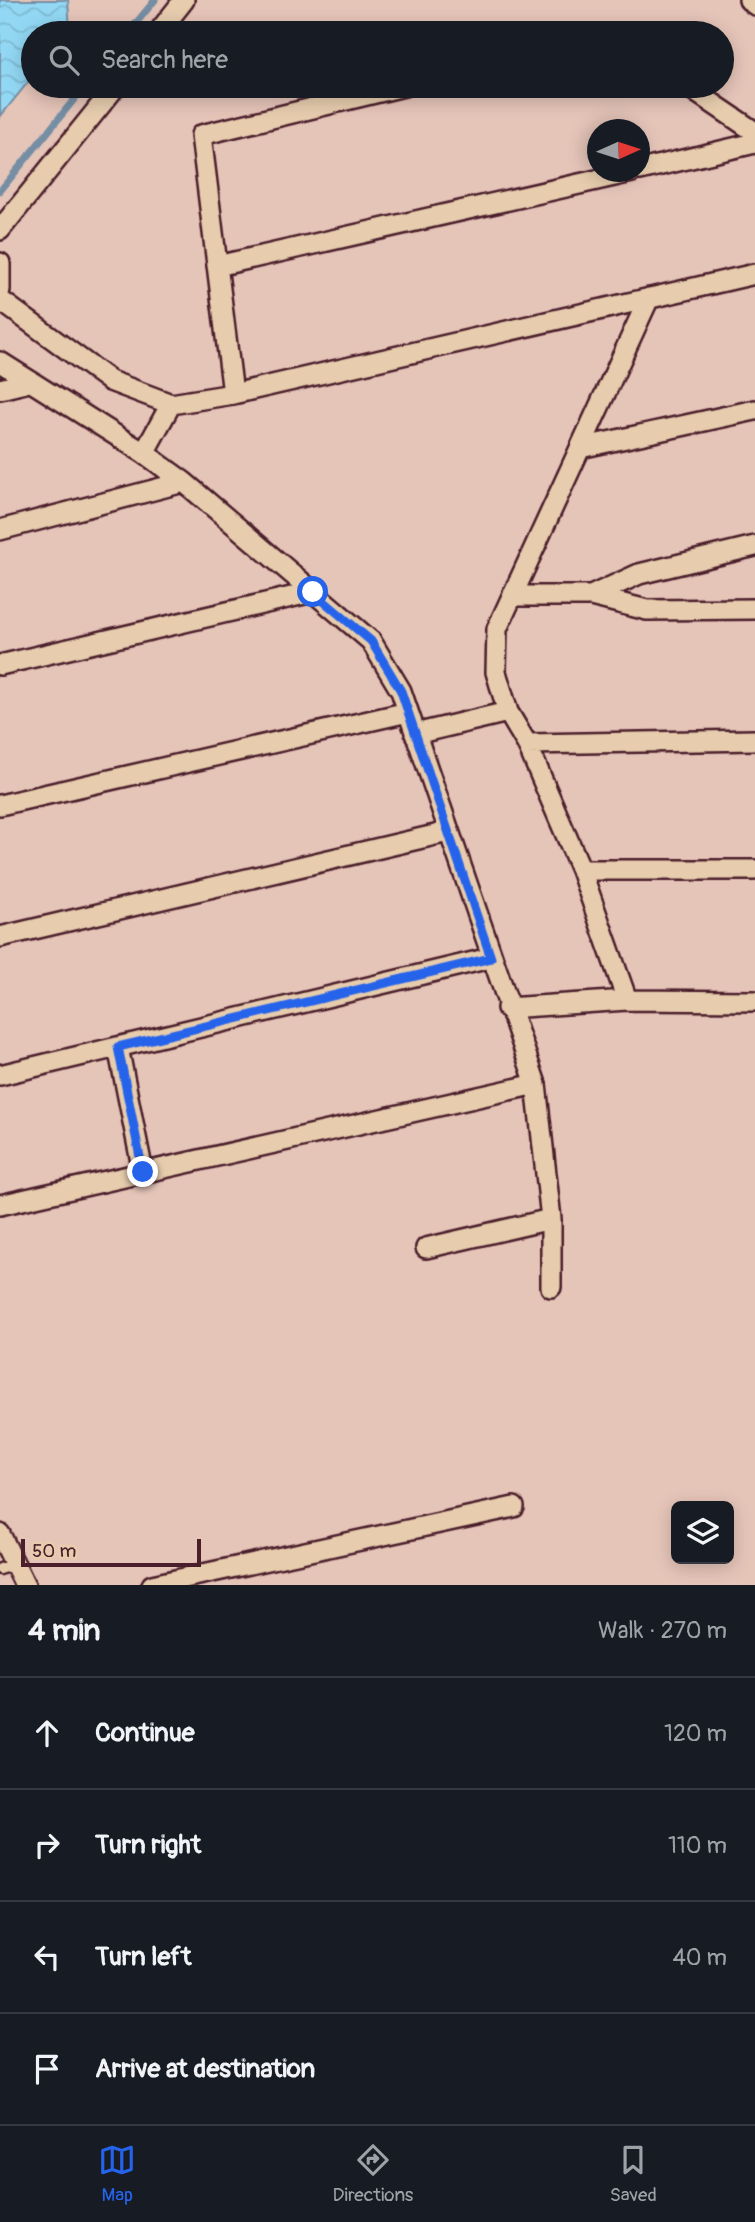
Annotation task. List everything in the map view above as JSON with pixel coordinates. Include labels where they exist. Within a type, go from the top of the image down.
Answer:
[{"type":"street","points":[[167,21],[184,0]]},
{"type":"street","points":[[749,0],[755,5]]},
{"type":"street","points":[[0,230],[106,98]]},
{"type":"street","points":[[233,394],[201,135],[354,98]]},
{"type":"street","points":[[705,98],[755,132]]},
{"type":"street","points":[[650,168],[755,144]]},
{"type":"street","points":[[217,266],[588,182]]},
{"type":"street","points":[[0,263],[0,290]]},
{"type":"street","points":[[0,300],[110,381],[171,404],[233,394],[755,274]]},
{"type":"street","points":[[627,1000],[581,870],[527,744],[508,712],[496,672],[497,629],[649,298]]},
{"type":"street","points":[[0,362],[145,453],[184,482],[371,641],[401,691],[507,1008],[536,1084],[551,1219],[551,1287]]},
{"type":"street","points":[[0,389],[29,382]]},
{"type":"street","points":[[145,453],[171,404]]},
{"type":"street","points":[[580,448],[755,410]]},
{"type":"street","points":[[0,530],[184,482]]},
{"type":"street","points":[[591,596],[639,574],[755,546]]},
{"type":"street","points":[[0,665],[313,592]]},
{"type":"street","points":[[512,596],[591,596],[647,610],[755,609]]},
{"type":"street","points":[[0,805],[408,712]]},
{"type":"street","points":[[415,734],[508,712]]},
{"type":"street","points":[[527,744],[755,740]]},
{"type":"street","points":[[0,937],[448,832]]},
{"type":"street","points":[[581,870],[755,870]]},
{"type":"street","points":[[0,1075],[491,958]]},
{"type":"street","points":[[507,1008],[627,1000],[755,1001]]},
{"type":"street","points":[[118,1047],[143,1172]]},
{"type":"street","points":[[0,1205],[536,1084]]},
{"type":"street","points":[[426,1248],[551,1219]]},
{"type":"street","points":[[152,1585],[514,1507]]},
{"type":"street","points":[[0,1535],[7,1567],[25,1585]]},
{"type":"water","points":[[0,0],[68,0],[69,21],[21,21],[21,91],[0,117]]},
{"type":"waterway","points":[[138,21],[155,0]]},
{"type":"waterway","points":[[0,191],[75,98]]},
{"type":"route","points":[[143,1172],[118,1047],[491,958],[401,691],[371,641],[313,592]]}]
